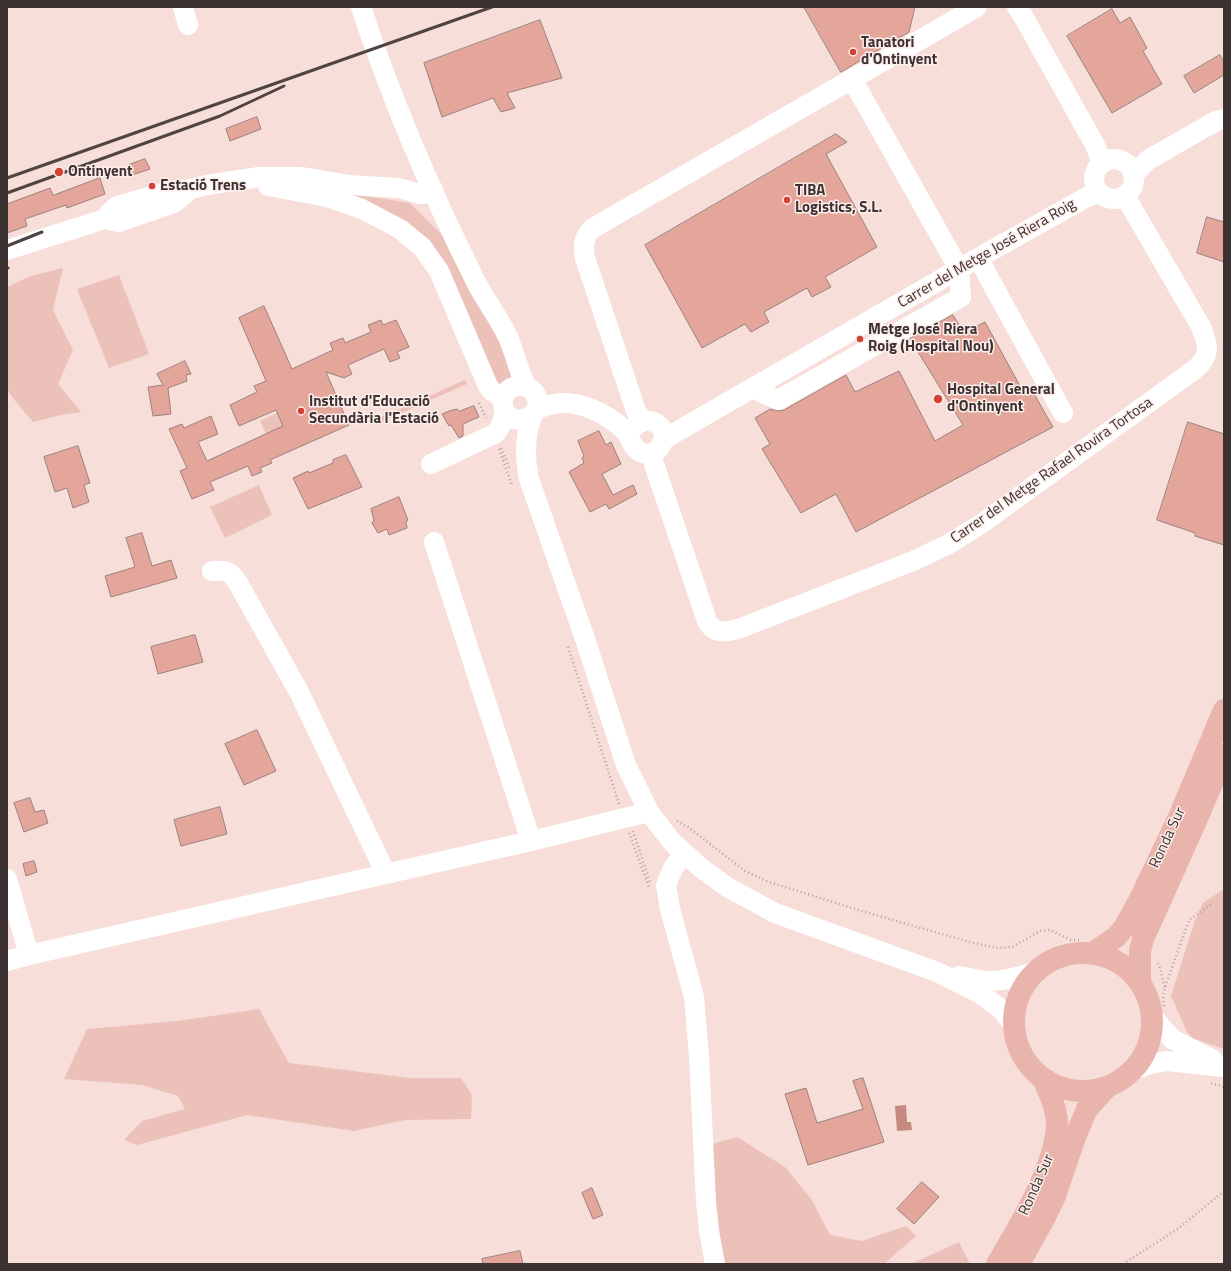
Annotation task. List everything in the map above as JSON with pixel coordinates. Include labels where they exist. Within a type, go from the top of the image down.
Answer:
[{"type":"main road","name":"Ronda Sur","points":[[1090,946],[1116,937],[1124,928],[1137,905],[1179,817],[1224,710]]},
{"type":"main road","name":"Ronda Sur","points":[[1140,982],[1140,951],[1146,931],[1196,821],[1224,754]]},
{"type":"main road","points":[[1090,946],[1128,968],[1140,982],[1149,999],[1153,1017],[1149,1046],[1142,1059],[1133,1070],[1121,1080],[1107,1087],[1085,1091],[1063,1088],[1043,1079],[1023,1056],[1016,1041],[1014,1026],[1016,1006],[1023,988],[1035,972],[1048,962],[1062,956],[1077,953],[1090,946]]},
{"type":"main road","name":"Ronda Sur","points":[[997,1264],[1042,1179],[1055,1142],[1057,1121],[1055,1110],[1043,1079]]},
{"type":"main road","name":"Ronda Sur","points":[[1019,1264],[1055,1196],[1075,1137],[1087,1109],[1107,1087]]},
{"type":"street","points":[[361,7],[380,63],[429,181],[475,281],[512,347],[525,400],[526,463],[529,479],[585,639],[626,765],[649,812],[672,842],[684,854],[727,887],[775,913],[937,972],[981,994],[993,1002],[1002,1010],[1014,1026]]},
{"type":"street","points":[[646,430],[587,266],[583,249],[588,232],[977,7]]},
{"type":"street","points":[[1017,7],[1024,16],[1104,162]]},
{"type":"street","points":[[852,79],[959,269]]},
{"type":"street","points":[[1131,170],[1216,121],[1224,119]]},
{"type":"street","points":[[1114,159],[1120,160],[1131,170],[1135,181],[1133,188],[1125,196],[1117,200],[1110,199],[1094,192],[1094,174],[1097,168],[1104,162],[1114,159]]},
{"type":"street","points":[[7,250],[110,217],[110,212],[117,206],[162,193],[191,189],[207,184],[260,177],[302,177],[350,185],[399,188],[429,181]]},
{"type":"street","points":[[238,180],[327,197],[362,209],[400,228],[422,247],[439,271],[486,382],[492,391],[525,400],[582,405],[646,430]]},
{"type":"street","points":[[399,188],[421,201],[450,228]]},
{"type":"street","name":"Carrer del Metge José Riera Roig","points":[[646,430],[752,388],[1094,192]]},
{"type":"street","name":"Carrer del Metge Rafael Rovira Tortosa","points":[[646,430],[655,469],[707,621],[709,626],[716,630],[726,632],[746,626],[913,561],[947,545],[994,514],[1194,370],[1207,355],[1207,345],[1201,327],[1125,196]]},
{"type":"street","points":[[978,258],[1063,413]]},
{"type":"street","points":[[431,464],[498,431],[501,425],[525,400]]},
{"type":"street","points":[[434,542],[530,841]]},
{"type":"street","points":[[212,571],[223,570],[232,574],[242,589],[298,692],[386,874]]},
{"type":"street","points":[[7,961],[530,841],[649,812]]},
{"type":"street","points":[[684,854],[673,868],[666,885],[670,909],[694,997],[699,1057],[708,1231],[715,1264]]},
{"type":"street","points":[[7,879],[29,955]]},
{"type":"street","points":[[937,972],[992,981],[1009,979],[1035,972]]},
{"type":"street","points":[[1153,1017],[1172,1039],[1224,1066]]},
{"type":"street","points":[[1133,1070],[1166,1061],[1224,1066]]},
{"type":"path","points":[[477,397],[515,491]]},
{"type":"path","points":[[568,645],[652,892]]},
{"type":"path","points":[[672,818],[688,827],[745,870],[766,881],[855,909],[973,943],[998,948],[1012,947],[1040,931],[1050,930],[1071,940],[1090,946]]},
{"type":"path","points":[[1140,951],[1154,958],[1159,965],[1165,987],[1189,920],[1212,904]]},
{"type":"path","points":[[1123,1264],[1179,1228],[1224,1191]]},
{"type":"shaded area","points":[[305,187],[410,203],[442,235],[507,356],[512,379],[506,388],[496,385],[442,264]]},
{"type":"shaded area","points":[[63,268],[53,310],[73,350],[58,384],[81,412],[65,414],[33,422],[7,389],[7,287],[31,276]]},
{"type":"shaded area","points":[[119,275],[149,354],[109,368],[77,289]]},
{"type":"shaded area","points":[[465,380],[467,384],[381,422],[379,418]]},
{"type":"shaded area","points":[[279,412],[287,428],[270,442],[260,421]]},
{"type":"shaded area","points":[[259,485],[272,515],[225,538],[210,507]]},
{"type":"shaded area","points":[[1224,889],[1224,1049],[1192,1038],[1187,1032],[1171,996],[1194,923],[1203,903]]},
{"type":"shaded area","points":[[259,1009],[289,1063],[410,1078],[461,1078],[472,1095],[471,1119],[405,1120],[354,1131],[247,1115],[137,1145],[124,1140],[142,1121],[185,1109],[178,1096],[142,1085],[64,1079],[87,1029],[178,1021]]},
{"type":"shaded area","points":[[906,1105],[907,1122],[911,1122],[912,1130],[897,1131],[895,1106]]},
{"type":"shaded area","points":[[737,1137],[785,1167],[812,1200],[830,1235],[862,1241],[906,1226],[916,1236],[884,1264],[723,1264],[709,1145]]},
{"type":"shaded area","points":[[959,1242],[970,1264],[907,1264],[913,1263]]},
{"type":"building","name":"Tanatori d'Ontinyent","points":[[804,7],[915,7],[909,32],[841,72]]},
{"type":"building","points":[[1112,9],[1120,23],[1130,17],[1147,48],[1143,51],[1162,84],[1112,113],[1067,36]]},
{"type":"building","points":[[540,20],[562,78],[507,93],[515,108],[501,112],[493,98],[442,117],[424,63]]},
{"type":"building","points":[[1220,55],[1224,62],[1224,75],[1194,93],[1184,76]]},
{"type":"building","points":[[257,117],[261,129],[230,141],[226,129]]},
{"type":"building","name":"TIBA Logistics, S.L.","points":[[836,134],[847,142],[826,154],[877,247],[825,277],[831,287],[812,297],[807,288],[764,312],[769,322],[751,332],[745,324],[702,348],[645,245]]},
{"type":"building","points":[[145,159],[150,169],[132,175],[129,165]]},
{"type":"building","points":[[100,178],[105,194],[67,208],[66,205],[25,219],[27,226],[7,233],[7,204],[50,188],[53,195]]},
{"type":"building","points":[[1207,217],[1224,222],[1224,262],[1197,253]]},
{"type":"building","points":[[264,306],[292,369],[333,350],[330,343],[343,338],[345,343],[371,332],[368,325],[381,320],[383,325],[396,320],[409,347],[397,352],[400,358],[390,362],[384,349],[348,365],[352,374],[344,378],[326,372],[349,425],[270,460],[272,463],[260,468],[262,472],[252,476],[248,466],[210,482],[214,490],[192,499],[180,471],[187,468],[169,429],[182,424],[184,428],[211,416],[218,434],[198,442],[207,461],[283,426],[276,410],[239,426],[230,405],[257,392],[254,386],[266,381],[239,318]]},
{"type":"building","points":[[953,315],[964,333],[985,322],[1025,395],[1033,392],[1053,427],[856,532],[836,494],[801,513],[762,449],[770,444],[755,418],[770,409],[778,411],[784,410],[846,375],[855,392],[899,371],[935,441],[963,425],[910,339]]},
{"type":"building","points":[[185,361],[191,374],[186,375],[187,381],[168,388],[171,414],[153,416],[148,387],[163,385],[157,374]]},
{"type":"building","points":[[474,406],[479,417],[463,424],[463,436],[459,438],[451,425],[449,426],[442,414],[457,409],[459,411]]},
{"type":"building","points":[[1188,422],[1224,434],[1224,545],[1195,536],[1195,533],[1157,520]]},
{"type":"building","points":[[599,431],[606,445],[611,442],[621,464],[602,474],[613,495],[633,485],[637,494],[609,509],[606,504],[590,512],[569,472],[584,463],[582,458],[584,456],[578,441]]},
{"type":"building","points":[[78,446],[90,483],[84,485],[89,502],[73,508],[67,488],[55,492],[44,457]]},
{"type":"building","points":[[346,455],[362,487],[308,509],[293,478],[308,471],[309,473],[333,463],[333,460]]},
{"type":"building","points":[[399,497],[408,520],[406,522],[407,528],[389,535],[387,529],[378,533],[372,523],[374,520],[371,509]]},
{"type":"building","points":[[142,533],[152,566],[171,560],[177,578],[111,597],[105,576],[135,567],[126,538]]},
{"type":"building","points":[[195,635],[203,662],[158,674],[151,647]]},
{"type":"building","points":[[257,730],[276,771],[244,785],[225,744]]},
{"type":"building","points":[[30,798],[35,812],[44,810],[48,823],[24,832],[14,803]]},
{"type":"building","points":[[220,807],[227,834],[181,846],[174,820]]},
{"type":"building","points":[[34,861],[37,872],[26,876],[23,864]]},
{"type":"building","points":[[863,1078],[884,1142],[808,1165],[785,1094],[806,1088],[817,1123],[863,1109],[853,1081]]},
{"type":"building","points":[[922,1182],[939,1197],[914,1224],[897,1209]]},
{"type":"building","points":[[592,1188],[603,1215],[593,1219],[582,1193]]},
{"type":"building","points":[[520,1251],[523,1264],[483,1264],[482,1259]]},
{"type":"railway","points":[[7,178],[492,7]]},
{"type":"railway","points":[[7,193],[220,116],[284,86]]},
{"type":"railway","points":[[7,246],[42,232]]},
{"type":"place","name":"Tanatori d'Ontinyent","points":[[853,52]]},
{"type":"place","name":"Ontinyent","points":[[59,172]]},
{"type":"place","name":"Estació Trens","points":[[152,186]]},
{"type":"place","name":"TIBA Logistics, S.L.","points":[[787,200]]},
{"type":"place","name":"Metge José Riera Roig (Hospital Nou)","points":[[860,339]]},
{"type":"place","name":"Hospital General d'Ontinyent","points":[[938,399]]},
{"type":"place","name":"Institut d'Educació Secundària l'Estació","points":[[301,411]]}]
